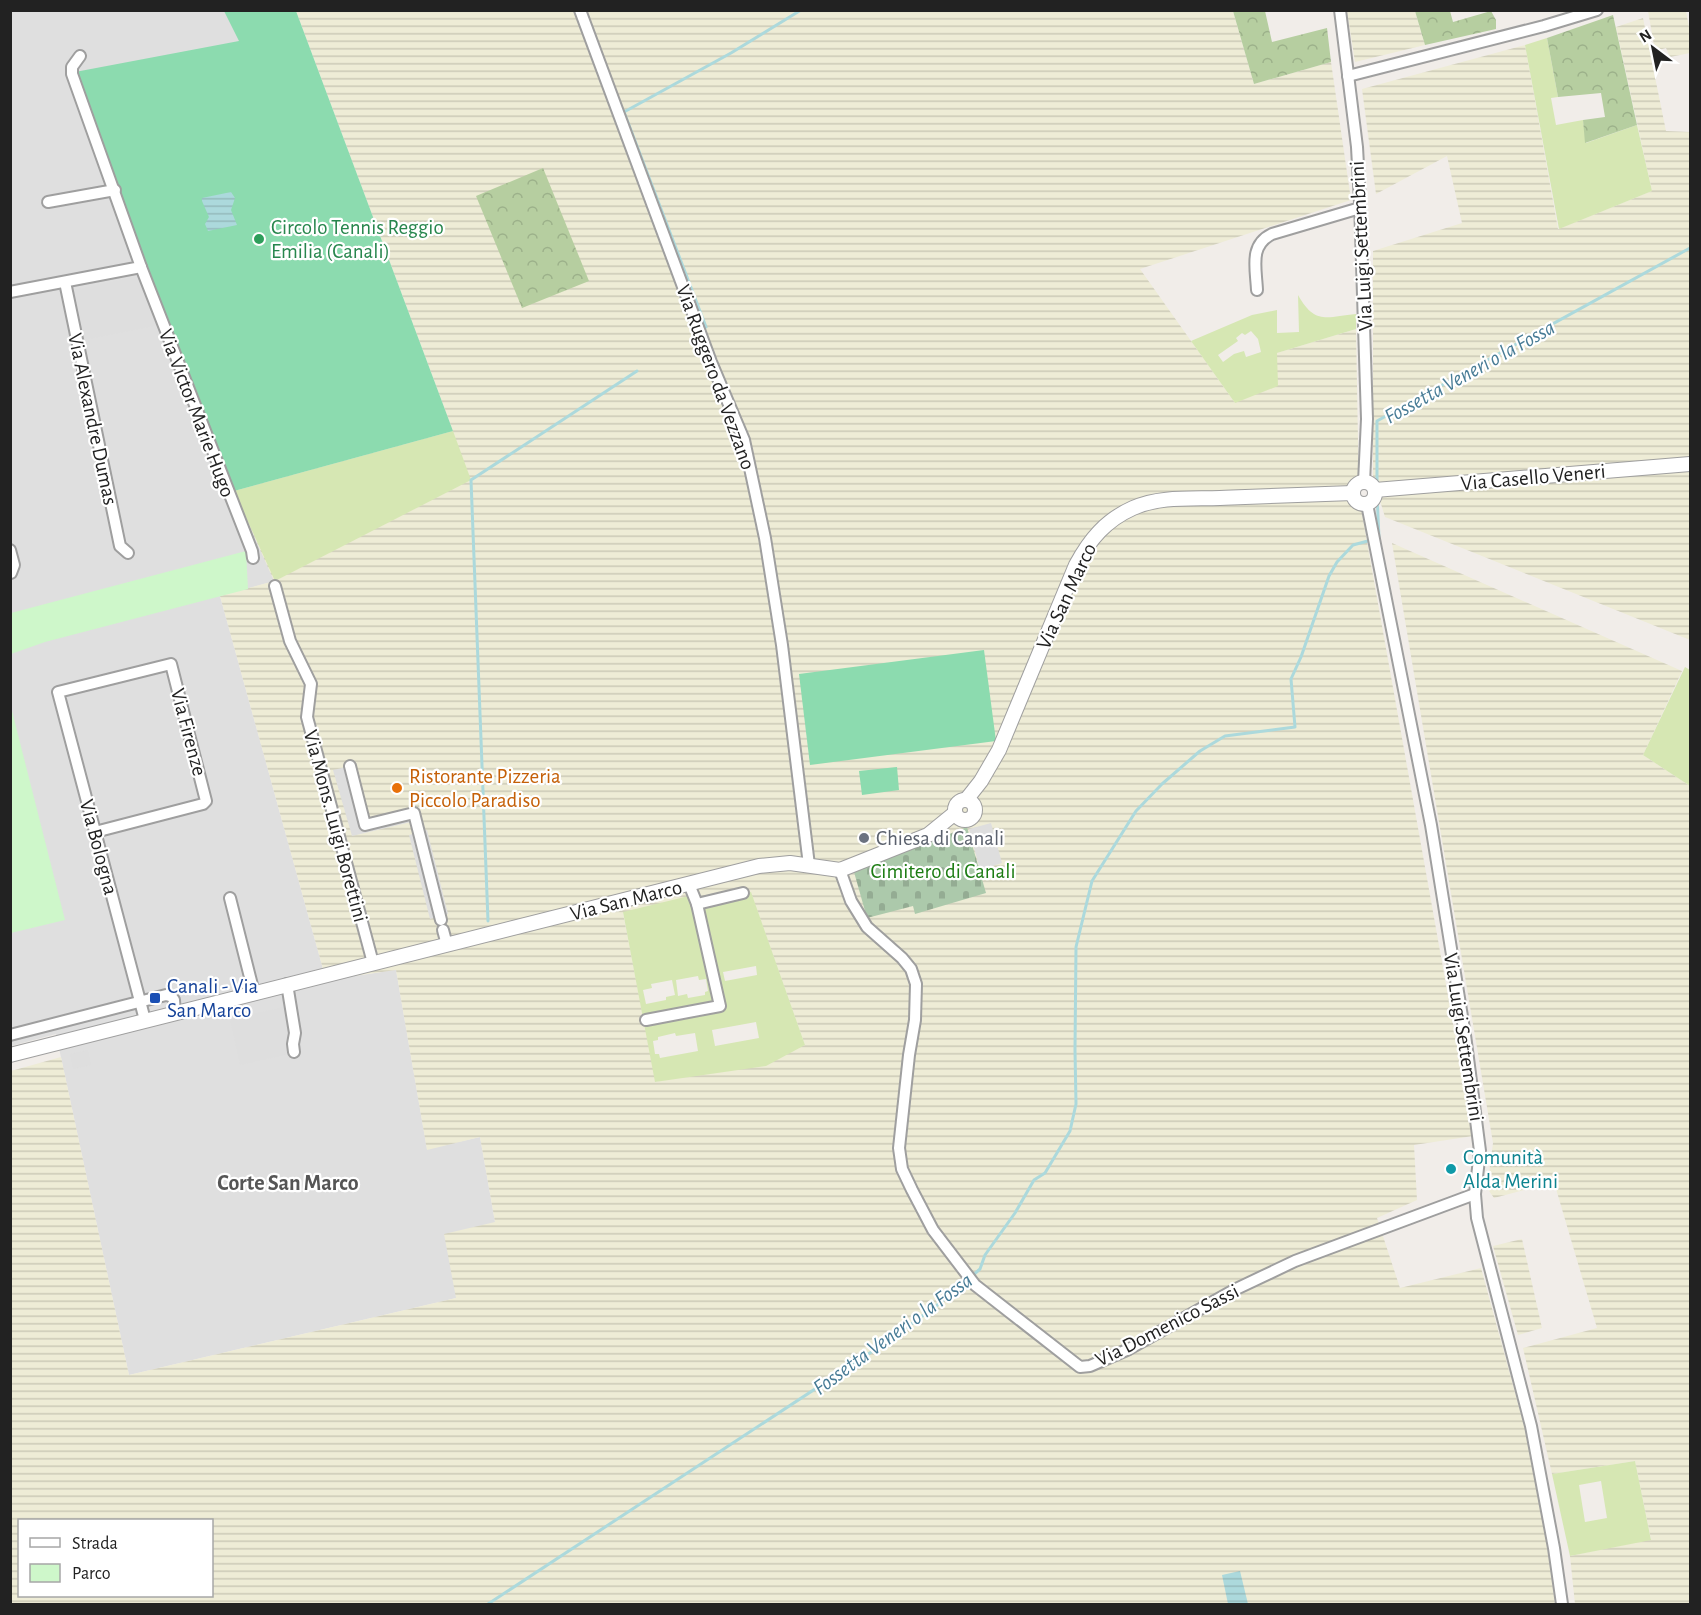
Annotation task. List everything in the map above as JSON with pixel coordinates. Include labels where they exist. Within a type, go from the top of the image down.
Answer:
[{"type":"street","name":"Via Ruggero da Vezzano","points":[[580,10],[711,362],[744,440],[765,538],[782,645],[809,865]]},
{"type":"street","name":"Via Luigi Settembrini","points":[[1340,10],[1357,147],[1366,347],[1367,419],[1364,482]]},
{"type":"street","points":[[1348,76],[1569,15],[1597,10]]},
{"type":"street","name":"Via Victor Marie Hugo","points":[[80,56],[71,70],[141,267],[253,558]]},
{"type":"street","points":[[48,202],[115,190]]},
{"type":"street","points":[[1257,290],[1256,250],[1263,239],[1272,234],[1360,208]]},
{"type":"street","points":[[10,292],[141,267]]},
{"type":"street","name":"Via Alexandre Dumas","points":[[65,282],[120,546],[128,553]]},
{"type":"street","name":"Via Casello Veneri","points":[[1377,490],[1690,464]]},
{"type":"street","points":[[1364,482],[1371,484],[1377,490],[1373,500],[1367,504],[1358,502],[1353,494],[1355,487],[1364,482]]},
{"type":"street","name":"Via San Marco","points":[[10,1054],[771,863],[809,865],[840,870],[945,830],[959,816],[957,803],[970,803],[999,750],[1076,565],[1086,546],[1099,531],[1135,507],[1168,500],[1353,494]]},
{"type":"street","name":"Via Luigi Settembrini","points":[[1367,504],[1431,825],[1467,1045],[1480,1151],[1475,1194],[1477,1218],[1531,1426],[1554,1548],[1562,1605]]},
{"type":"street","points":[[10,550],[14,564],[11,573]]},
{"type":"street","name":"Via Mons. Luigi Borettini","points":[[275,586],[290,641],[311,684],[307,717],[373,963]]},
{"type":"street","name":"Via Firenze","points":[[58,692],[171,664],[174,675],[206,801],[203,804],[95,832]]},
{"type":"street","name":"Via Bologna","points":[[58,692],[145,1020]]},
{"type":"street","points":[[350,766],[365,825],[414,813],[447,945]]},
{"type":"street","name":"Via Domenico Sassi","points":[[840,870],[851,901],[867,927],[902,958],[911,969],[916,984],[915,1020],[899,1148],[902,1169],[912,1190],[933,1230],[975,1286],[1080,1367],[1090,1366],[1129,1349],[1234,1290],[1295,1261],[1475,1194]]},
{"type":"street","points":[[646,1020],[720,1006],[697,904],[689,884]]},
{"type":"street","points":[[697,904],[743,893]]},
{"type":"street","points":[[230,898],[254,993]]},
{"type":"street","points":[[287,984],[295,1033],[292,1044],[294,1052]]},
{"type":"street","points":[[10,1035],[169,995],[174,1000],[175,1013]]},
{"type":"shaded area","points":[[11,11],[296,11],[234,491],[275,581],[220,596],[326,980],[396,970],[427,1149],[480,1137],[495,1222],[456,1298],[129,1375],[56,1034],[11,1046]]},
{"type":"shaded area","points":[[139,276],[159,325],[84,340],[74,290]]},
{"type":"shaded area","points":[[355,765],[370,820],[408,810],[411,822],[352,836],[333,770]]},
{"type":"shaded area","points":[[991,823],[1002,863],[980,870],[969,829]]},
{"type":"shaded area","points":[[427,830],[448,914],[430,919],[409,835]]},
{"type":"shaded area","points":[[284,1007],[288,1029],[286,1045],[289,1054],[240,1065],[230,1019]]},
{"type":"shaded area","points":[[88,1050],[91,1065],[73,1069],[70,1054]]},
{"type":"green space","name":"Circolo Tennis Reggio Emilia (Canali)","points":[[224,11],[296,11],[453,431],[234,491],[156,295],[118,184],[75,72],[239,41]]},
{"type":"green space","points":[[296,11],[1233,11],[1254,84],[1331,62],[1351,200],[1140,269],[1235,403],[1277,353],[1356,329],[1359,497],[1473,1136],[1414,1145],[1417,1200],[1377,1218],[1400,1288],[1481,1268],[1525,1429],[1544,1521],[1555,1604],[11,1604],[11,1071],[61,1057],[129,1375],[456,1298],[444,1234],[495,1222],[480,1137],[427,1150],[396,970],[326,980],[220,596],[274,581],[234,491],[453,431]],"holes":[[[751,893],[805,1045],[656,1082],[623,913],[697,904]]]},
{"type":"green space","points":[[1233,11],[1265,11],[1272,42],[1327,28],[1331,62],[1254,84]]},
{"type":"green space","points":[[1347,11],[1415,11],[1425,45],[1355,62]]},
{"type":"green space","points":[[1415,11],[1450,11],[1453,22],[1491,11],[1496,20],[1496,29],[1425,45]]},
{"type":"green space","points":[[1648,11],[1686,11],[1690,32],[1690,53],[1670,57],[1666,48],[1655,51]]},
{"type":"green space","points":[[1613,15],[1637,125],[1585,143],[1583,120],[1605,117],[1601,93],[1558,97],[1547,38]]},
{"type":"green space","points":[[1643,18],[1666,131],[1690,132],[1690,640],[1385,517],[1373,478],[1373,251],[1462,223],[1447,156],[1376,194],[1362,89],[1525,45],[1558,229],[1652,191],[1616,27]]},
{"type":"green space","points":[[1547,38],[1558,97],[1551,98],[1556,125],[1583,120],[1586,143],[1637,125],[1652,191],[1559,229],[1525,45]]},
{"type":"green space","points":[[543,168],[589,281],[522,308],[476,196]]},
{"type":"green space","points":[[1298,295],[1310,311],[1322,317],[1356,314],[1356,329],[1277,353],[1278,386],[1235,403],[1191,341],[1252,315],[1277,310],[1277,333],[1299,332]],"holes":[[[1251,331],[1258,339],[1261,352],[1246,357],[1244,351],[1234,354],[1223,362],[1218,355],[1238,341],[1236,338],[1242,333],[1245,335]]]},
{"type":"green space","points":[[453,431],[471,480],[275,581],[234,491]]},
{"type":"green space","points":[[1392,543],[1682,671],[1643,755],[1690,786],[1690,1604],[1575,1604],[1570,1556],[1651,1539],[1635,1461],[1552,1474],[1523,1348],[1597,1328],[1554,1182],[1494,1198],[1487,1188],[1493,1143]]},
{"type":"green space","points":[[246,551],[248,589],[45,642],[11,654],[11,613]]},
{"type":"green space","points":[[984,650],[996,741],[810,765],[799,674]]},
{"type":"green space","points":[[1685,667],[1690,670],[1690,786],[1643,755]]},
{"type":"green space","points":[[11,707],[65,920],[10,933]]},
{"type":"green space","points":[[897,767],[899,790],[862,795],[859,771]]},
{"type":"green space","name":"Cimitero di Canali","points":[[967,827],[986,893],[915,914],[913,906],[867,918],[854,872]]},
{"type":"green space","points":[[751,892],[805,1045],[766,1066],[655,1082],[623,912],[693,895],[697,904]],"holes":[[[756,966],[757,975],[725,981],[723,972]],[[698,976],[699,980],[706,979],[708,991],[705,995],[688,998],[687,994],[678,996],[676,980]],[[672,980],[675,995],[666,997],[666,1000],[646,1004],[643,990],[652,988],[651,984]],[[756,1022],[759,1038],[715,1046],[712,1030]],[[675,1033],[676,1036],[695,1033],[698,1051],[660,1058],[659,1054],[655,1054],[653,1041],[658,1040],[658,1037]]]},
{"type":"green space","points":[[1522,1239],[1542,1328],[1518,1335],[1493,1246]]},
{"type":"green space","points":[[1635,1461],[1651,1540],[1570,1556],[1552,1474]],"holes":[[[1601,1481],[1607,1518],[1585,1522],[1579,1485]]]},
{"type":"water","points":[[231,192],[235,198],[231,210],[237,225],[208,231],[205,224],[209,217],[202,198]]},
{"type":"water","points":[[1240,1571],[1248,1604],[1228,1604],[1222,1575]]},
{"type":"waterway","points":[[706,327],[624,112],[731,53],[801,10]]},
{"type":"waterway","name":"Fossetta Veneri o la Fossa","points":[[1377,487],[1377,421],[1690,248]]},
{"type":"waterway","points":[[488,921],[471,480],[637,371]]},
{"type":"waterway","name":"Fossetta Veneri o la Fossa","points":[[972,1276],[980,1269],[985,1255],[1015,1213],[1034,1180],[1045,1173],[1070,1131],[1076,1104],[1076,947],[1092,881],[1136,811],[1162,784],[1200,751],[1225,736],[1295,727],[1291,679],[1329,576],[1337,562],[1353,545],[1379,538],[1377,494]]},
{"type":"waterway","name":"Fossetta Veneri o la Fossa","points":[[488,1604],[885,1343],[967,1280]]},
{"type":"place","name":"Circolo Tennis Reggio Emilia (Canali)","points":[[259,239]]},
{"type":"place","name":"Ristorante Pizzeria Piccolo Paradiso","points":[[397,788]]},
{"type":"place","name":"Chiesa di Canali","points":[[864,838]]},
{"type":"place","name":"Canali - Via San Marco","points":[[155,998]]},
{"type":"place","name":"Comunità Alda Merini","points":[[1451,1169]]},
{"type":"district","name":"Corte San Marco","points":[[288,1182]]}]
